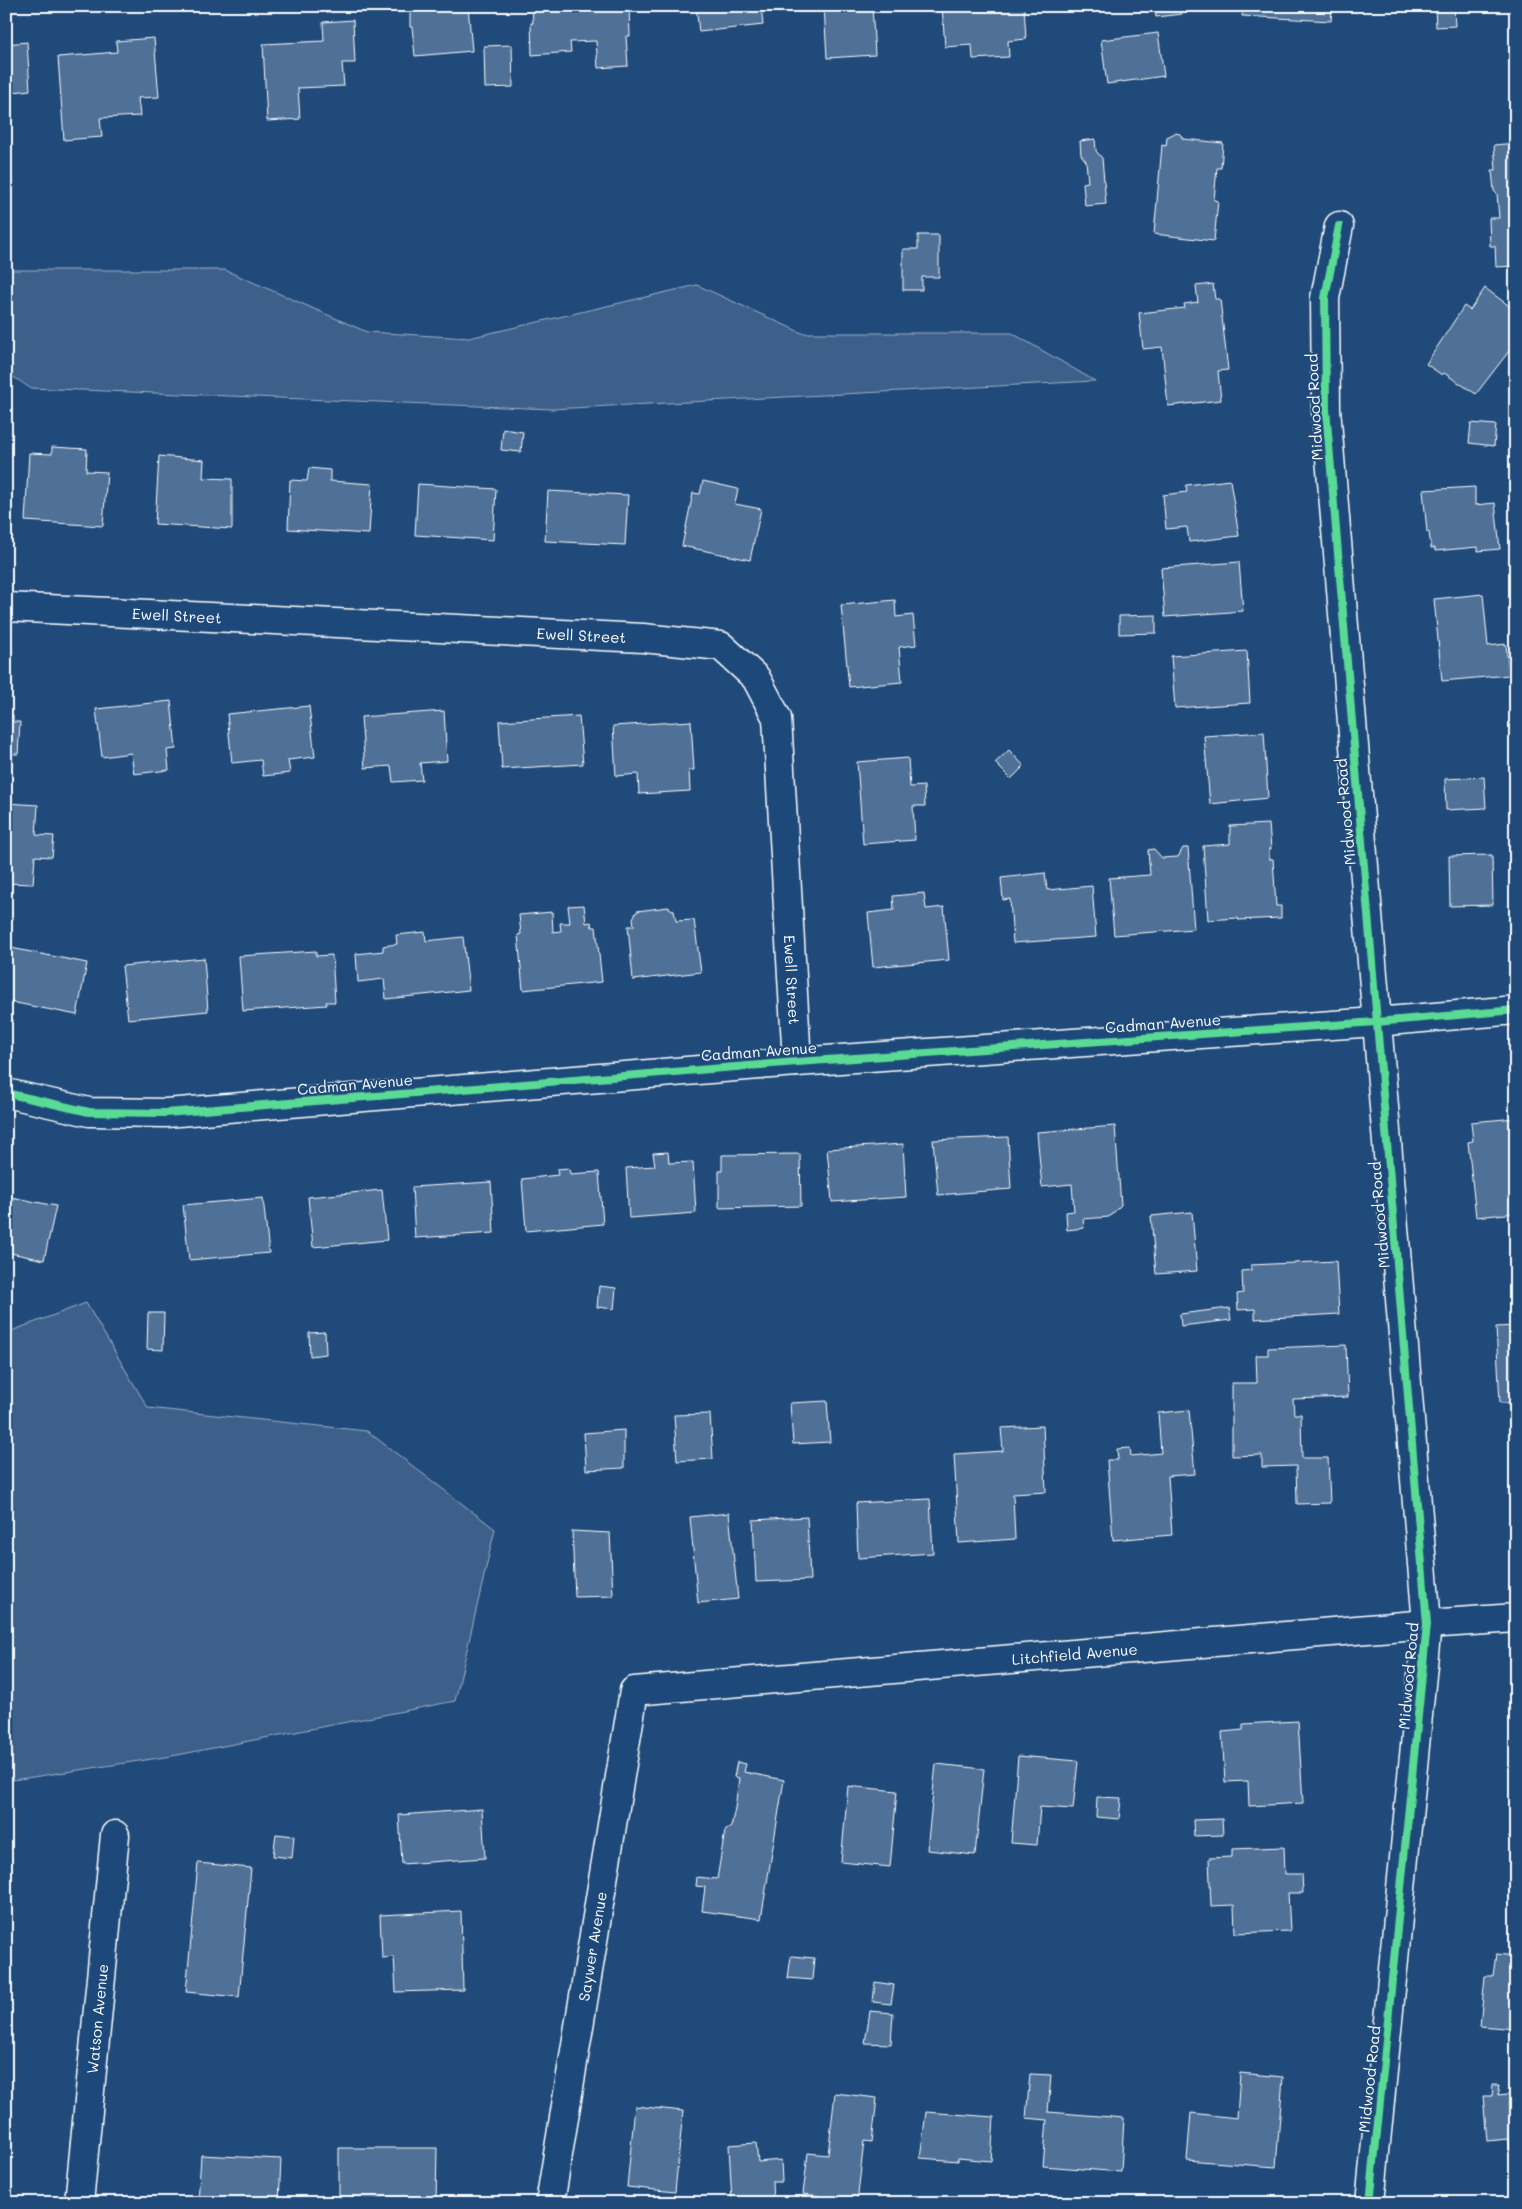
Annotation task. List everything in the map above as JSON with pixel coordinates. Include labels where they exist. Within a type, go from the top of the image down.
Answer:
[{"type":"street","name":"Midwood Road","points":[[1339,226],[1325,298],[1326,409],[1428,1624],[1370,2203]]},
{"type":"street","name":"Ewell Street","points":[[6,607],[643,638],[721,646],[756,678],[777,718],[796,1062]]},
{"type":"street","name":"Cadman Avenue","points":[[6,1093],[89,1112],[166,1113],[796,1062],[1376,1022],[1516,1010]]},
{"type":"street","name":"Litchfield Avenue","points":[[634,1691],[1516,1618]]},
{"type":"street","name":"Saywer Avenue","points":[[550,2203],[634,1691]]},
{"type":"street","name":"Watson Avenue","points":[[79,2203],[115,1835]]},
{"type":"shaded area","points":[[6,270],[225,270],[367,332],[469,338],[697,285],[802,333],[1012,333],[1095,381],[552,409],[30,388],[6,372]]},
{"type":"shaded area","points":[[86,1303],[148,1408],[367,1431],[495,1529],[455,1701],[172,1756],[6,1781],[6,1333]]},
{"type":"building","points":[[446,6],[468,6],[472,51],[415,56],[412,27],[410,27],[410,10]]},
{"type":"building","points":[[532,6],[629,6],[630,36],[626,36],[628,66],[598,68],[596,41],[570,42],[571,52],[532,55]]},
{"type":"building","points":[[696,6],[761,6],[763,25],[699,32]]},
{"type":"building","points":[[824,6],[872,6],[875,55],[827,58]]},
{"type":"building","points":[[942,6],[1024,6],[1026,39],[1008,41],[1009,57],[973,59],[972,45],[945,47]]},
{"type":"building","points":[[1154,6],[1181,6],[1182,14],[1156,17]]},
{"type":"building","points":[[1243,6],[1332,6],[1331,21],[1242,16]]},
{"type":"building","points":[[1435,6],[1454,6],[1455,26],[1436,27]]},
{"type":"building","points":[[353,20],[355,63],[342,63],[344,86],[298,88],[300,119],[267,121],[263,44],[324,41],[323,22]]},
{"type":"building","points":[[1158,33],[1164,76],[1107,84],[1101,40]]},
{"type":"building","points":[[154,38],[159,97],[138,98],[140,116],[100,118],[102,137],[64,140],[58,57],[117,52],[116,41]]},
{"type":"building","points":[[27,42],[30,90],[6,93],[6,44]]},
{"type":"building","points":[[512,45],[513,87],[485,88],[484,46]]},
{"type":"building","points":[[1175,133],[1180,134],[1183,139],[1223,143],[1221,168],[1217,168],[1214,200],[1218,201],[1214,241],[1154,234],[1162,145],[1166,146],[1167,137]]},
{"type":"building","points":[[1095,139],[1096,151],[1102,158],[1106,204],[1085,206],[1083,183],[1088,182],[1086,161],[1081,155],[1080,141]]},
{"type":"building","points":[[1516,143],[1516,266],[1496,267],[1495,246],[1490,246],[1489,218],[1499,218],[1492,170],[1496,170],[1494,145]]},
{"type":"building","points":[[918,235],[939,235],[939,277],[922,277],[922,290],[903,290],[903,249],[918,249]]},
{"type":"building","points":[[1213,284],[1215,299],[1220,299],[1228,370],[1218,371],[1221,400],[1168,406],[1162,347],[1143,349],[1139,313],[1185,308],[1184,304],[1198,302],[1196,286]]},
{"type":"building","points":[[1485,288],[1516,311],[1516,342],[1476,394],[1444,373],[1442,375],[1426,364],[1464,306],[1470,310]]},
{"type":"building","points":[[1471,423],[1496,425],[1494,446],[1469,443]]},
{"type":"building","points":[[503,429],[523,432],[521,452],[501,450]]},
{"type":"building","points":[[52,447],[87,449],[86,471],[107,472],[103,526],[25,521],[29,453],[52,454]]},
{"type":"building","points":[[159,456],[204,460],[203,478],[232,479],[232,529],[155,524]]},
{"type":"building","points":[[309,468],[330,470],[330,481],[372,484],[369,534],[288,529],[290,480],[307,481]]},
{"type":"building","points":[[1230,480],[1239,536],[1189,542],[1187,527],[1166,529],[1163,495],[1187,492],[1186,485]]},
{"type":"building","points":[[703,481],[738,489],[735,504],[761,509],[750,560],[682,546],[693,493],[700,494]]},
{"type":"building","points":[[418,484],[496,489],[493,540],[415,535]]},
{"type":"building","points":[[1475,487],[1475,505],[1495,503],[1500,549],[1478,551],[1478,547],[1435,551],[1435,548],[1431,548],[1429,532],[1427,532],[1423,490]]},
{"type":"building","points":[[548,491],[628,495],[625,545],[545,541]]},
{"type":"building","points":[[1239,562],[1243,611],[1165,617],[1161,568]]},
{"type":"building","points":[[1483,594],[1488,646],[1506,644],[1509,675],[1442,681],[1434,599]]},
{"type":"building","points":[[895,600],[896,617],[913,615],[916,645],[899,647],[902,682],[849,687],[841,605]]},
{"type":"building","points":[[1156,615],[1156,633],[1119,634],[1119,616]]},
{"type":"building","points":[[1247,651],[1250,703],[1175,708],[1171,656]]},
{"type":"building","points":[[171,701],[176,749],[167,750],[169,770],[134,774],[131,753],[102,757],[96,709]]},
{"type":"building","points":[[309,706],[315,757],[288,760],[290,773],[263,776],[261,760],[232,763],[227,714]]},
{"type":"building","points":[[444,711],[447,761],[420,763],[422,780],[393,782],[391,766],[365,768],[361,717]]},
{"type":"building","points":[[6,714],[13,715],[13,722],[20,722],[18,754],[12,754],[11,776],[6,776]]},
{"type":"building","points":[[579,716],[583,764],[502,769],[499,721]]},
{"type":"building","points":[[691,721],[694,770],[689,770],[690,791],[639,794],[638,774],[616,776],[613,726]]},
{"type":"building","points":[[1264,732],[1268,798],[1210,804],[1204,736]]},
{"type":"building","points":[[1009,750],[1024,766],[1011,779],[995,763]]},
{"type":"building","points":[[908,758],[910,787],[924,786],[925,806],[913,806],[915,840],[863,844],[857,762]]},
{"type":"building","points":[[1484,777],[1486,808],[1446,810],[1445,779]]},
{"type":"building","points":[[6,803],[38,805],[36,835],[54,836],[52,857],[35,856],[33,884],[6,883]]},
{"type":"building","points":[[1269,824],[1271,849],[1269,849],[1269,859],[1273,859],[1276,906],[1281,906],[1281,918],[1208,920],[1203,846],[1230,844],[1230,826]]},
{"type":"building","points":[[1183,848],[1188,848],[1194,929],[1114,935],[1109,878],[1150,875],[1148,850],[1154,849],[1162,858],[1178,857]]},
{"type":"building","points":[[1492,855],[1493,905],[1450,906],[1449,856]]},
{"type":"building","points":[[1045,873],[1047,890],[1092,886],[1096,937],[1013,943],[1010,899],[1003,900],[1001,878]]},
{"type":"building","points":[[924,893],[926,909],[944,907],[949,960],[873,967],[868,913],[894,910],[893,896]]},
{"type":"building","points":[[584,905],[586,923],[591,922],[592,927],[596,927],[602,982],[523,990],[518,935],[521,934],[519,915],[552,912],[553,932],[561,931],[560,923],[570,923],[568,906]]},
{"type":"building","points":[[668,907],[674,911],[676,921],[694,920],[701,972],[633,980],[628,926],[634,926],[633,918],[637,911]]},
{"type":"building","points":[[425,932],[426,941],[463,937],[469,990],[386,999],[384,979],[358,982],[356,954],[383,951],[383,946],[397,944],[396,935]]},
{"type":"building","points":[[6,947],[87,963],[77,1015],[6,1001]]},
{"type":"building","points":[[316,951],[316,956],[332,955],[335,1002],[326,1002],[327,1005],[243,1011],[239,956]]},
{"type":"building","points":[[204,958],[208,1011],[128,1019],[122,966]]},
{"type":"building","points":[[1516,1118],[1516,1213],[1476,1217],[1468,1142],[1473,1141],[1471,1122]]},
{"type":"building","points":[[1115,1126],[1121,1205],[1109,1217],[1083,1219],[1084,1228],[1067,1230],[1066,1212],[1074,1211],[1072,1184],[1042,1187],[1037,1132]]},
{"type":"building","points":[[1008,1137],[1011,1189],[938,1195],[933,1140]]},
{"type":"building","points":[[903,1144],[906,1197],[832,1202],[827,1149]]},
{"type":"building","points":[[668,1152],[669,1163],[693,1162],[696,1213],[629,1218],[626,1168],[655,1166],[653,1153]]},
{"type":"building","points":[[800,1154],[801,1206],[719,1208],[719,1171],[722,1171],[722,1155]]},
{"type":"building","points":[[569,1168],[570,1174],[599,1172],[603,1224],[526,1231],[522,1179],[558,1175],[557,1169]]},
{"type":"building","points":[[491,1182],[494,1233],[415,1238],[412,1187]]},
{"type":"building","points":[[382,1190],[387,1240],[313,1247],[308,1197]]},
{"type":"building","points":[[6,1196],[56,1206],[44,1260],[6,1252]]},
{"type":"building","points":[[263,1198],[269,1253],[189,1260],[183,1205]]},
{"type":"building","points":[[1192,1212],[1197,1271],[1156,1274],[1151,1216]]},
{"type":"building","points":[[1336,1261],[1339,1314],[1255,1319],[1255,1309],[1238,1310],[1237,1294],[1243,1293],[1242,1271],[1251,1270],[1251,1265]]},
{"type":"building","points":[[599,1286],[616,1288],[614,1309],[597,1307]]},
{"type":"building","points":[[1229,1308],[1231,1320],[1181,1326],[1180,1314]]},
{"type":"building","points":[[148,1313],[164,1313],[163,1350],[147,1349]]},
{"type":"building","points":[[1516,1326],[1516,1403],[1500,1403],[1496,1327]]},
{"type":"building","points":[[325,1332],[326,1354],[310,1356],[309,1333]]},
{"type":"building","points":[[1346,1345],[1348,1397],[1293,1399],[1294,1414],[1301,1414],[1302,1458],[1328,1458],[1330,1503],[1297,1504],[1296,1466],[1262,1467],[1262,1455],[1232,1456],[1232,1383],[1257,1383],[1256,1355],[1268,1355],[1268,1348]]},
{"type":"building","points":[[827,1401],[830,1442],[793,1444],[790,1403]]},
{"type":"building","points":[[1189,1410],[1195,1474],[1168,1476],[1172,1535],[1113,1540],[1107,1460],[1118,1460],[1117,1449],[1130,1448],[1131,1456],[1161,1453],[1158,1413]]},
{"type":"building","points":[[710,1414],[713,1459],[677,1461],[674,1415]]},
{"type":"building","points":[[1043,1426],[1046,1492],[1013,1494],[1015,1539],[959,1543],[954,1454],[1003,1451],[1001,1428]]},
{"type":"building","points":[[624,1430],[624,1468],[586,1470],[584,1433]]},
{"type":"building","points":[[930,1499],[933,1553],[858,1558],[856,1503]]},
{"type":"building","points":[[729,1513],[738,1599],[698,1603],[690,1517]]},
{"type":"building","points":[[807,1517],[810,1580],[756,1582],[753,1520]]},
{"type":"building","points":[[572,1531],[610,1533],[613,1596],[575,1597]]},
{"type":"building","points":[[1298,1721],[1303,1803],[1249,1806],[1248,1781],[1225,1782],[1222,1732],[1243,1730],[1243,1724]]},
{"type":"building","points":[[1018,1756],[1078,1761],[1073,1809],[1040,1807],[1037,1845],[1011,1843]]},
{"type":"building","points":[[737,1762],[746,1764],[744,1772],[784,1780],[761,1919],[702,1911],[705,1887],[696,1886],[697,1877],[717,1879],[725,1831],[731,1827],[735,1808],[739,1778],[734,1777]]},
{"type":"building","points":[[936,1764],[984,1769],[975,1855],[927,1850]]},
{"type":"building","points":[[848,1786],[897,1791],[890,1867],[841,1862]]},
{"type":"building","points":[[1097,1797],[1121,1798],[1119,1819],[1096,1817]]},
{"type":"building","points":[[482,1809],[485,1858],[402,1864],[399,1815]]},
{"type":"building","points":[[1222,1819],[1223,1835],[1194,1836],[1193,1820]]},
{"type":"building","points":[[276,1834],[294,1836],[292,1858],[273,1856]]},
{"type":"building","points":[[1284,1847],[1285,1874],[1302,1874],[1303,1893],[1288,1893],[1290,1931],[1235,1933],[1234,1905],[1211,1906],[1209,1858],[1232,1857],[1232,1849]]},
{"type":"building","points":[[198,1863],[251,1868],[239,1997],[186,1992]]},
{"type":"building","points":[[461,1911],[463,1990],[396,1992],[394,1957],[382,1958],[380,1915]]},
{"type":"building","points":[[1496,1954],[1516,1956],[1516,2029],[1480,2026],[1485,1976],[1493,1976]]},
{"type":"building","points":[[791,1956],[814,1958],[812,1980],[788,1978]]},
{"type":"building","points":[[875,1982],[894,1985],[891,2004],[873,2002]]},
{"type":"building","points":[[870,2011],[893,2013],[891,2044],[865,2043]]},
{"type":"building","points":[[1240,2073],[1283,2077],[1276,2167],[1187,2160],[1191,2113],[1237,2118]]},
{"type":"building","points":[[1030,2074],[1051,2075],[1048,2112],[1124,2118],[1121,2172],[1043,2166],[1047,2120],[1026,2118]]},
{"type":"building","points":[[1493,2084],[1500,2084],[1498,2095],[1516,2093],[1516,2148],[1510,2148],[1509,2139],[1487,2141],[1483,2096],[1492,2096]]},
{"type":"building","points":[[835,2093],[877,2098],[872,2142],[864,2141],[857,2203],[820,2201],[820,2196],[803,2194],[808,2153],[828,2155]]},
{"type":"building","points":[[635,2106],[683,2111],[675,2192],[627,2187]]},
{"type":"building","points":[[926,2112],[994,2117],[991,2161],[958,2158],[958,2161],[920,2158]]},
{"type":"building","points":[[756,2143],[758,2162],[781,2160],[782,2182],[772,2182],[773,2203],[732,2203],[729,2145]]},
{"type":"building","points":[[339,2148],[437,2148],[436,2203],[404,2203],[404,2199],[376,2199],[376,2203],[339,2203]]},
{"type":"building","points":[[201,2155],[281,2159],[279,2203],[198,2203]]},
{"type":"cycle path","points":[[1339,226],[1325,298],[1326,409],[1427,1624],[1370,2203]]},
{"type":"cycle path","points":[[6,1093],[89,1112],[166,1113],[797,1062],[1376,1022],[1516,1010]]}]
